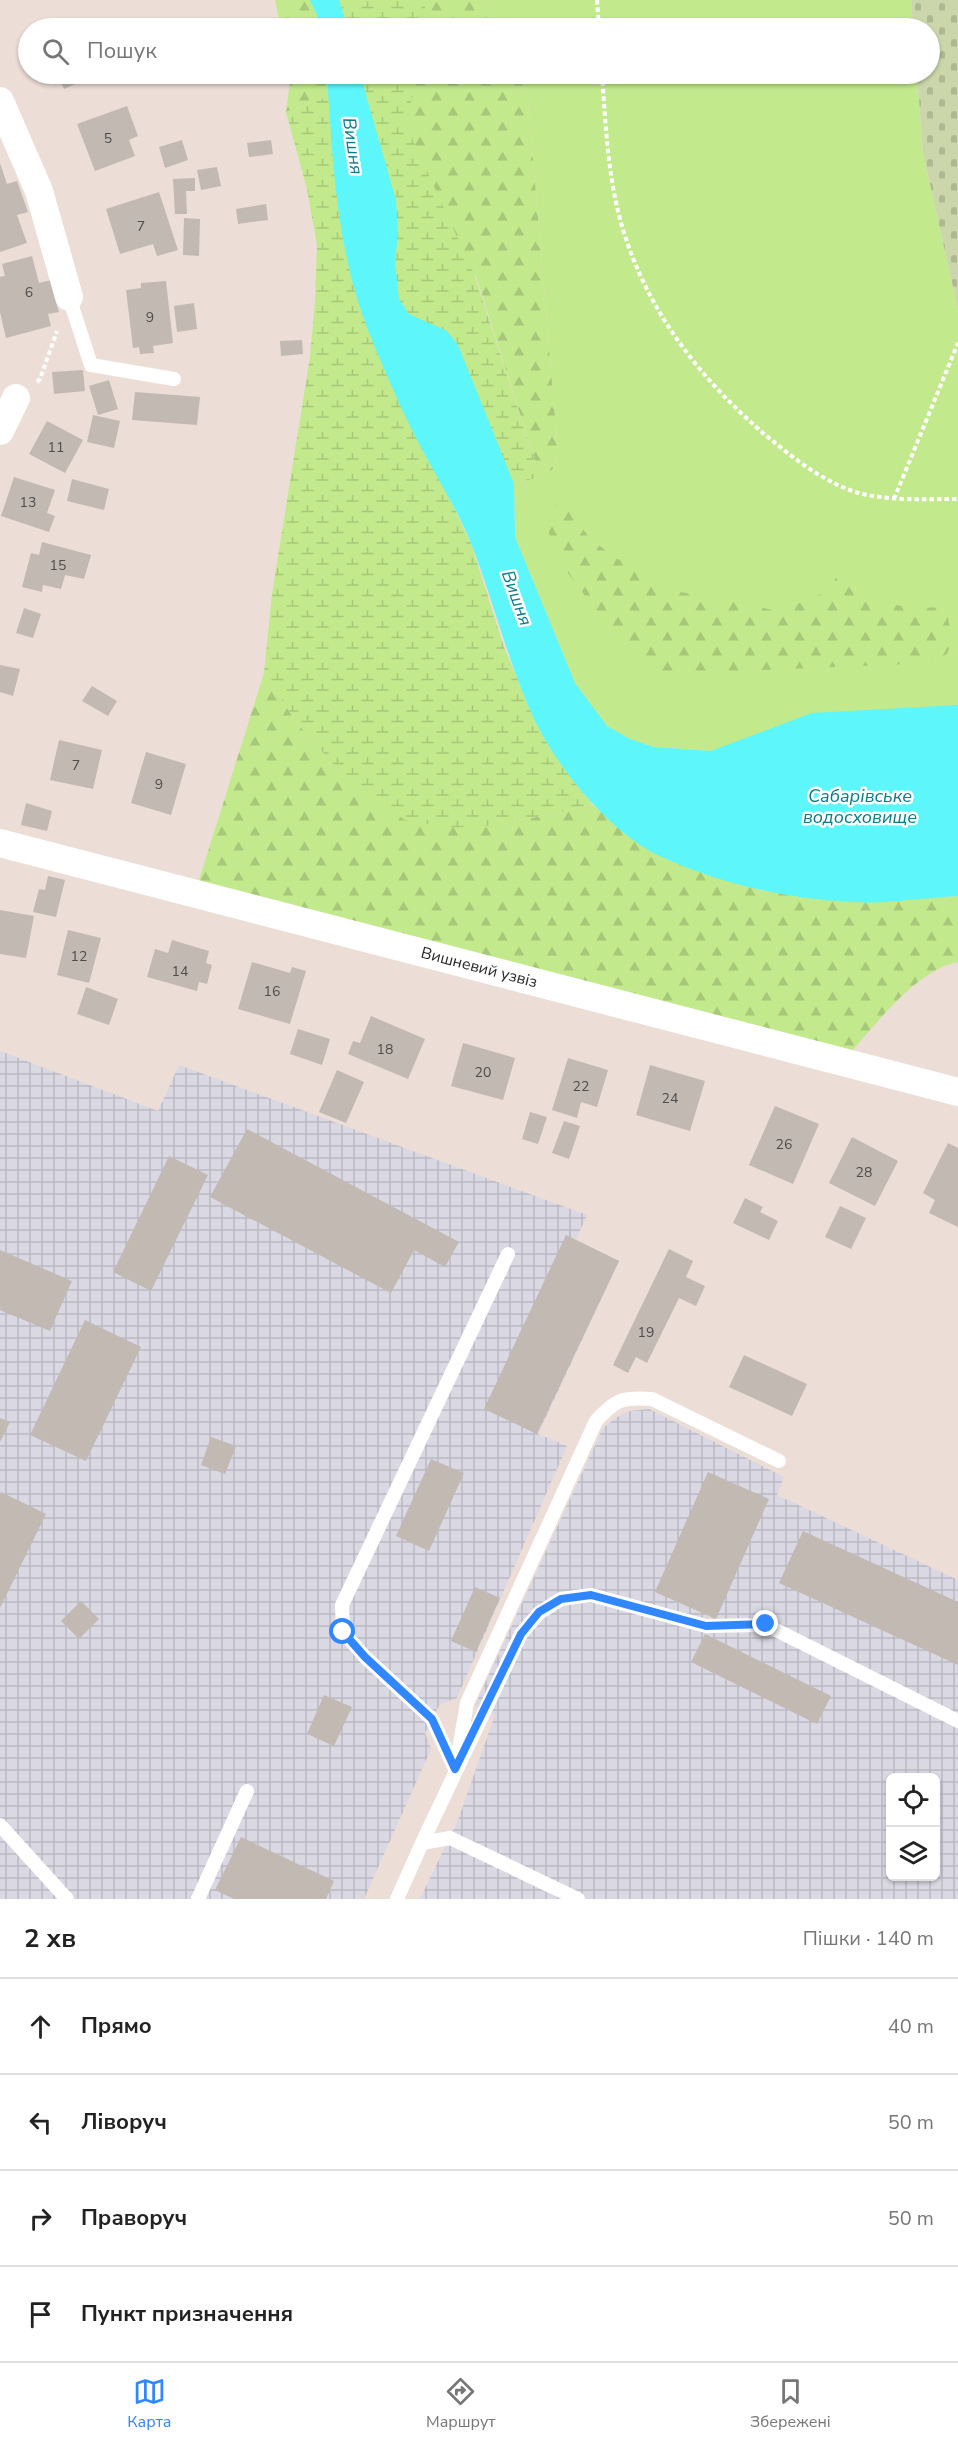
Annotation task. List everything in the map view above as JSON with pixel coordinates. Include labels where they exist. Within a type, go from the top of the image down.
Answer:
[{"type":"street","points":[[0,101],[39,191],[69,297]]},
{"type":"street","points":[[0,431],[16,398]]},
{"type":"street","name":"Вишневий узвіз","points":[[0,843],[958,1092]]},
{"type":"lane","points":[[69,297],[91,365],[174,379]]},
{"type":"lane","points":[[455,1769],[432,1719],[365,1657],[343,1632],[342,1605],[508,1254]]},
{"type":"lane","points":[[455,1769],[467,1703],[596,1421],[614,1402],[631,1398],[652,1399],[779,1461]]},
{"type":"lane","points":[[397,1899],[455,1769],[521,1634],[539,1612],[561,1599],[591,1595],[706,1626],[766,1624],[958,1721]]},
{"type":"lane","points":[[198,1899],[247,1791]]},
{"type":"lane","points":[[0,1824],[67,1899]]},
{"type":"lane","points":[[422,1843],[450,1838],[573,1898]]},
{"type":"path","points":[[597,0],[598,18]]},
{"type":"path","points":[[603,84],[607,151],[625,239],[657,308],[680,346],[732,406],[784,449],[834,485],[863,494],[894,499],[958,499]]},
{"type":"path","points":[[16,398],[40,379],[69,297]]},
{"type":"path","points":[[894,499],[958,343]]},
{"type":"shaded area","points":[[0,1051],[158,1111],[179,1065],[587,1215],[576,1240],[619,1261],[538,1434],[567,1446],[457,1698],[440,1704],[425,1733],[431,1749],[364,1899],[0,1899]]},
{"type":"shaded area","points":[[649,1409],[784,1477],[777,1495],[958,1580],[958,1899],[420,1899],[458,1820],[495,1715],[475,1705],[603,1428],[617,1417],[630,1411]]},
{"type":"green space","points":[[275,0],[488,0],[495,18],[279,18]]},
{"type":"green space","points":[[339,0],[425,0],[425,18],[345,18]]},
{"type":"green space","points":[[488,0],[911,0],[912,18],[495,18]]},
{"type":"green space","points":[[911,0],[958,0],[958,309],[923,153],[918,84],[940,84],[940,18],[912,18]]},
{"type":"green space","points":[[290,84],[522,84],[528,100],[558,453],[553,469],[540,477],[476,276],[321,99],[286,112]]},
{"type":"green space","points":[[363,84],[416,84],[405,123],[475,276],[540,477],[514,484],[491,464],[446,491],[471,543],[504,647],[536,723],[561,763],[593,805],[499,825],[451,828],[405,820],[369,798],[341,773],[297,723],[264,673],[272,594],[310,357],[315,301],[317,245],[307,189],[286,112],[321,99],[367,97]]},
{"type":"green space","points":[[522,84],[918,84],[923,153],[958,309],[958,752],[711,751],[654,747],[630,739],[607,726],[575,683],[515,537],[514,484],[540,477],[553,469],[558,453],[528,100]]},
{"type":"green space","points":[[556,505],[568,508],[588,536],[612,556],[681,592],[773,610],[800,603],[828,591],[842,567],[865,590],[888,603],[914,607],[946,607],[952,641],[947,654],[930,663],[666,674],[648,668],[631,657],[552,552],[547,519],[550,508]]},
{"type":"green space","points":[[264,673],[297,723],[341,773],[499,825],[593,805],[624,831],[759,890],[854,902],[958,896],[958,962],[942,967],[911,988],[881,1017],[844,1060],[195,893]]},
{"type":"water","points":[[310,0],[339,0],[345,18],[318,17]]},
{"type":"water","name":"Сабарівське водосховище","points":[[328,84],[363,84],[396,200],[398,234],[395,262],[399,299],[409,314],[447,331],[458,345],[514,484],[515,537],[575,683],[607,726],[630,739],[654,747],[711,751],[812,713],[958,705],[958,896],[891,902],[852,902],[779,894],[731,882],[684,867],[643,847],[606,817],[573,780],[545,740],[535,721],[517,677],[471,543],[455,508],[402,410],[370,335],[350,271],[343,239],[331,140]]},
{"type":"building","points":[[62,84],[75,84],[64,89]]},
{"type":"building","points":[[127,106],[138,136],[129,140],[135,156],[95,171],[77,124]]},
{"type":"building","points":[[182,140],[188,160],[165,168],[159,147]]},
{"type":"building","points":[[271,140],[273,154],[249,157],[247,143]]},
{"type":"building","points":[[0,163],[7,184],[17,181],[28,212],[17,215],[27,243],[0,252]]},
{"type":"building","points":[[217,167],[221,186],[201,190],[197,170]]},
{"type":"building","points":[[195,178],[195,191],[186,191],[187,214],[175,214],[173,179]]},
{"type":"building","points":[[159,192],[178,250],[157,256],[153,244],[120,254],[106,209]]},
{"type":"building","points":[[266,204],[268,220],[238,224],[236,209]]},
{"type":"building","points":[[184,218],[200,219],[199,256],[183,255]]},
{"type":"building","points":[[32,256],[39,283],[56,279],[61,301],[56,302],[59,312],[48,314],[51,326],[6,338],[0,312],[0,277],[5,276],[2,264]]},
{"type":"building","points":[[166,281],[173,343],[153,346],[154,353],[140,354],[139,347],[133,348],[126,290],[141,288],[141,283]]},
{"type":"building","points":[[194,303],[197,329],[177,332],[174,306]]},
{"type":"building","points":[[302,340],[303,354],[281,356],[280,341]]},
{"type":"building","points":[[83,370],[85,391],[54,394],[52,372]]},
{"type":"building","points":[[109,380],[118,409],[98,415],[89,386]]},
{"type":"building","points":[[135,392],[200,397],[197,425],[132,420]]},
{"type":"building","points":[[93,415],[120,421],[114,448],[87,442]]},
{"type":"building","points":[[47,421],[83,440],[65,473],[29,454]]},
{"type":"building","points":[[14,477],[55,490],[47,513],[55,516],[49,532],[1,516]]},
{"type":"building","points":[[72,479],[109,489],[104,510],[67,501]]},
{"type":"building","points":[[42,542],[91,555],[84,579],[65,575],[61,589],[43,585],[42,592],[22,587],[31,553],[39,555]]},
{"type":"building","points":[[24,608],[41,614],[33,638],[16,633]]},
{"type":"building","points":[[0,665],[20,669],[13,696],[0,692]]},
{"type":"building","points":[[92,686],[117,701],[108,716],[82,701]]},
{"type":"building","points":[[59,740],[102,750],[93,789],[50,780]]},
{"type":"building","points":[[146,752],[186,764],[171,815],[131,803]]},
{"type":"building","points":[[26,803],[52,811],[47,831],[21,825]]},
{"type":"building","points":[[48,876],[65,880],[56,917],[33,912],[39,889],[45,890]]},
{"type":"building","points":[[0,910],[34,916],[26,958],[0,954]]},
{"type":"building","points":[[68,930],[101,938],[89,983],[57,975]]},
{"type":"building","points":[[172,940],[209,951],[206,963],[212,965],[207,984],[199,982],[197,991],[147,977],[155,949],[168,953]]},
{"type":"building","points":[[252,962],[290,973],[292,967],[306,971],[290,1024],[238,1009]]},
{"type":"building","points":[[86,987],[118,999],[109,1025],[77,1014]]},
{"type":"building","points":[[371,1016],[425,1039],[408,1079],[348,1054],[353,1041],[360,1043]]},
{"type":"building","points":[[298,1029],[330,1039],[322,1065],[290,1054]]},
{"type":"building","points":[[463,1043],[515,1058],[503,1100],[451,1086]]},
{"type":"building","points":[[568,1058],[608,1070],[597,1107],[581,1102],[577,1118],[552,1110]]},
{"type":"building","points":[[650,1065],[705,1081],[690,1131],[636,1115]]},
{"type":"building","points":[[337,1070],[364,1082],[346,1123],[319,1112]]},
{"type":"building","points":[[775,1106],[819,1124],[793,1184],[749,1165]]},
{"type":"building","points":[[530,1112],[547,1117],[538,1144],[522,1139]]},
{"type":"building","points":[[564,1121],[580,1126],[569,1159],[552,1153]]},
{"type":"building","points":[[247,1129],[459,1242],[445,1267],[414,1250],[391,1293],[210,1197]]},
{"type":"building","points":[[852,1137],[898,1161],[875,1206],[829,1183]]},
{"type":"building","points":[[948,1143],[958,1148],[958,1227],[929,1213],[935,1200],[923,1193]]},
{"type":"building","points":[[169,1156],[208,1175],[151,1291],[113,1272]]},
{"type":"building","points":[[745,1198],[763,1207],[760,1212],[778,1221],[769,1240],[733,1223]]},
{"type":"building","points":[[840,1206],[866,1218],[851,1249],[825,1237]]},
{"type":"building","points":[[566,1235],[619,1261],[537,1434],[484,1409]]},
{"type":"building","points":[[669,1249],[693,1261],[686,1277],[705,1286],[696,1306],[679,1298],[647,1363],[636,1357],[628,1373],[613,1365]]},
{"type":"building","points":[[0,1250],[72,1281],[50,1331],[0,1310]]},
{"type":"building","points":[[85,1320],[141,1347],[86,1461],[30,1435]]},
{"type":"building","points":[[744,1355],[807,1384],[792,1416],[729,1387]]},
{"type":"building","points":[[0,1418],[10,1422],[0,1442]]},
{"type":"building","points":[[211,1437],[236,1446],[225,1474],[201,1465]]},
{"type":"building","points":[[431,1459],[464,1473],[429,1551],[396,1536]]},
{"type":"building","points":[[708,1472],[769,1499],[716,1619],[655,1592]]},
{"type":"building","points":[[1,1492],[46,1514],[0,1608],[0,1495]]},
{"type":"building","points":[[803,1531],[958,1602],[958,1665],[779,1583]]},
{"type":"building","points":[[475,1587],[500,1598],[476,1652],[451,1641]]},
{"type":"building","points":[[81,1601],[99,1619],[79,1639],[61,1621]]},
{"type":"building","points":[[705,1634],[831,1696],[817,1724],[691,1662]]},
{"type":"building","points":[[324,1695],[352,1707],[334,1746],[307,1734]]},
{"type":"building","points":[[241,1837],[334,1881],[326,1899],[234,1899],[215,1890]]},
{"type":"route","points":[[343,1632],[365,1657],[432,1719],[455,1769],[484,1715],[521,1634],[539,1612],[561,1599],[591,1595],[706,1626],[766,1624]]},
{"type":"water label","name":"Вишня","points":[[353,146]]},
{"type":"water label","name":"Вишня","points":[[517,598]]}]
